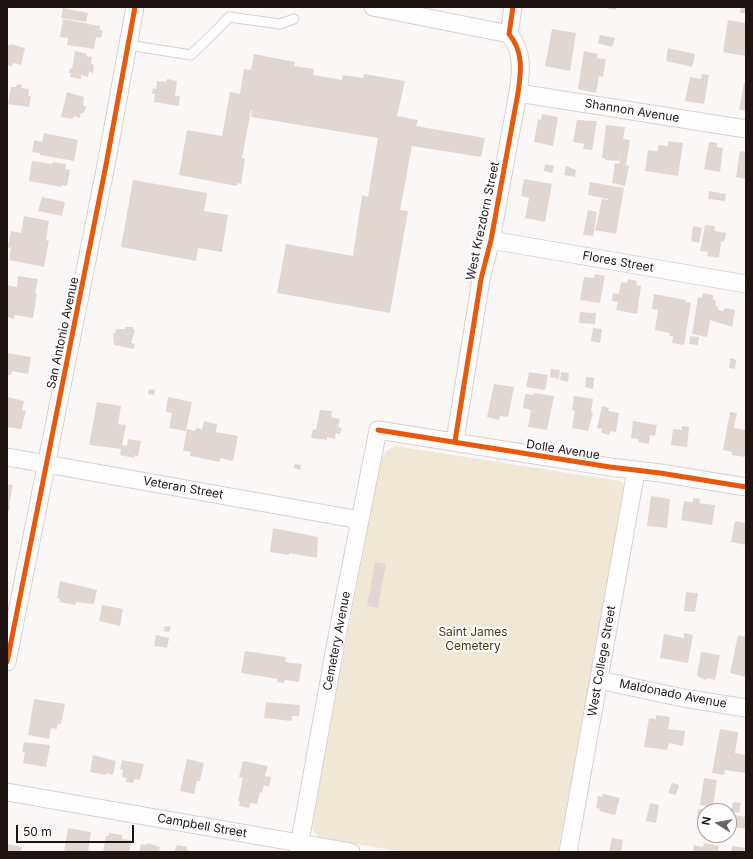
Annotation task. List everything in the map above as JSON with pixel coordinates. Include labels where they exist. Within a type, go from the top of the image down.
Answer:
[{"type":"street","name":"San Antonio Avenue","points":[[7,662],[100,196],[135,7]]},
{"type":"street","points":[[373,7],[509,34],[513,7]]},
{"type":"street","name":"West Krezdorn Street","points":[[455,441],[481,279],[491,240],[518,94],[521,62],[519,51],[509,34]]},
{"type":"street","name":"Shannon Avenue","points":[[518,94],[746,129]]},
{"type":"street","name":"Flores Street","points":[[491,240],[746,284]]},
{"type":"street","name":"Dolle Avenue","points":[[378,430],[746,487]]},
{"type":"street","name":"Cemetery Avenue","points":[[298,847],[378,430]]},
{"type":"street","name":"Veteran Street","points":[[7,457],[360,520]]},
{"type":"street","name":"West College Street","points":[[568,852],[636,471]]},
{"type":"street","name":"Maldonado Avenue","points":[[599,680],[683,698],[746,708]]},
{"type":"street","name":"Campbell Street","points":[[7,792],[298,847],[351,852]]},
{"type":"lane","points":[[128,45],[191,54],[207,38],[216,33],[229,16],[280,24],[294,19]]},
{"type":"green space","name":"Saint James Cemetery","points":[[395,446],[620,481],[624,484],[626,492],[558,852],[402,852],[319,837],[313,831],[312,823],[380,463],[386,451]]},
{"type":"building","points":[[609,7],[616,7],[616,10],[608,9]]},
{"type":"building","points":[[741,7],[746,7],[746,13],[740,13]]},
{"type":"building","points":[[63,8],[88,13],[86,22],[61,18]]},
{"type":"building","points":[[63,19],[100,26],[100,30],[103,30],[101,38],[96,37],[94,49],[67,45],[68,38],[60,37]]},
{"type":"building","points":[[728,20],[746,23],[746,56],[723,52]]},
{"type":"building","points":[[552,29],[576,33],[570,71],[545,66]]},
{"type":"building","points":[[600,35],[615,38],[612,47],[598,43]]},
{"type":"building","points":[[11,44],[25,48],[21,65],[13,63],[12,66],[7,65],[7,45]]},
{"type":"building","points":[[668,48],[695,54],[692,67],[666,61]]},
{"type":"building","points":[[75,51],[92,57],[91,64],[94,65],[93,73],[89,72],[88,77],[81,75],[81,79],[70,77],[71,73],[69,73],[70,68],[72,69]]},
{"type":"building","points":[[584,51],[598,54],[597,58],[606,59],[603,77],[599,76],[596,93],[578,89]]},
{"type":"building","points":[[254,54],[295,62],[294,66],[314,69],[313,75],[342,80],[343,75],[363,78],[364,74],[405,81],[397,116],[418,120],[416,126],[485,138],[481,157],[412,146],[400,210],[408,211],[390,313],[277,293],[286,244],[353,256],[362,195],[368,197],[378,138],[251,117],[251,110],[242,158],[245,159],[241,184],[237,183],[237,186],[179,175],[187,130],[222,136],[230,92],[240,94],[244,69],[251,70]]},
{"type":"building","points":[[702,74],[709,75],[704,104],[685,101],[690,77],[701,79]]},
{"type":"building","points":[[167,79],[177,81],[175,96],[180,96],[179,106],[154,102],[155,94],[152,94],[153,88],[156,89],[157,81],[166,82]]},
{"type":"building","points":[[744,83],[746,83],[746,111],[739,110]]},
{"type":"building","points":[[17,84],[22,85],[21,88],[29,89],[28,96],[31,96],[29,107],[8,104],[11,87],[16,87]]},
{"type":"building","points":[[67,92],[84,97],[83,106],[86,106],[84,113],[81,113],[80,118],[74,116],[73,119],[61,117]]},
{"type":"building","points":[[542,114],[558,117],[553,146],[534,142],[538,119],[541,120]]},
{"type":"building","points":[[577,120],[597,121],[592,150],[583,149],[584,144],[573,142]]},
{"type":"building","points":[[606,125],[625,127],[623,139],[630,140],[626,165],[619,164],[621,153],[619,161],[605,160],[605,158],[602,158]]},
{"type":"building","points":[[44,133],[78,140],[74,161],[40,155],[40,153],[32,152],[34,140],[42,142]]},
{"type":"building","points":[[668,141],[683,143],[678,176],[645,171],[648,150],[657,151],[659,145],[668,146]]},
{"type":"building","points":[[709,142],[717,143],[717,147],[723,148],[720,172],[704,169]]},
{"type":"building","points":[[740,151],[746,152],[746,179],[736,177]]},
{"type":"building","points":[[32,161],[52,164],[53,162],[66,164],[65,169],[70,170],[67,186],[62,185],[61,187],[29,181]]},
{"type":"building","points":[[615,163],[629,166],[625,186],[612,183]]},
{"type":"building","points":[[545,164],[554,166],[552,173],[544,171]]},
{"type":"building","points":[[566,166],[576,170],[575,177],[564,175]]},
{"type":"building","points":[[524,179],[552,184],[545,222],[525,218],[529,198],[521,196]]},
{"type":"building","points":[[133,180],[207,193],[204,211],[228,215],[222,252],[198,248],[196,261],[121,247]]},
{"type":"building","points":[[590,182],[624,188],[616,234],[595,230],[602,199],[608,199],[588,195]]},
{"type":"building","points":[[709,191],[726,194],[725,201],[708,199]]},
{"type":"building","points":[[42,197],[65,202],[62,216],[38,211]]},
{"type":"building","points":[[588,210],[597,212],[593,236],[583,235]]},
{"type":"building","points":[[24,216],[49,221],[46,240],[49,241],[44,267],[9,260],[11,248],[8,247],[11,231],[21,233]]},
{"type":"building","points":[[705,225],[715,226],[714,231],[726,233],[725,239],[723,242],[721,241],[719,258],[707,256],[708,252],[700,251]]},
{"type":"building","points":[[693,226],[702,228],[699,243],[691,241]]},
{"type":"building","points":[[595,274],[605,276],[600,303],[580,300],[584,277],[594,278]]},
{"type":"building","points":[[18,276],[38,279],[33,318],[15,315],[14,319],[7,317],[7,285],[17,287]]},
{"type":"building","points":[[628,279],[637,281],[636,285],[641,286],[637,314],[616,310],[618,302],[612,301],[613,293],[619,294],[621,282],[627,283]]},
{"type":"building","points":[[703,293],[713,295],[713,300],[716,301],[715,306],[718,307],[718,310],[724,311],[724,308],[735,310],[732,327],[710,320],[707,337],[692,334],[698,297],[702,298]]},
{"type":"building","points":[[654,294],[686,300],[685,302],[691,303],[684,345],[672,343],[673,336],[669,336],[670,333],[655,330],[658,310],[652,309]]},
{"type":"building","points":[[580,312],[596,313],[595,324],[579,323]]},
{"type":"building","points":[[125,327],[133,327],[133,330],[135,330],[131,343],[135,344],[134,349],[114,345],[113,333],[115,334],[116,329],[125,329]]},
{"type":"building","points":[[593,328],[602,329],[600,343],[591,341]]},
{"type":"building","points":[[690,336],[699,337],[698,345],[689,344]]},
{"type":"building","points":[[7,353],[31,357],[28,374],[12,371],[11,375],[7,375]]},
{"type":"building","points":[[730,358],[736,360],[735,369],[729,368]]},
{"type":"building","points":[[551,369],[560,370],[559,379],[550,377]]},
{"type":"building","points":[[529,372],[548,375],[545,390],[526,387]]},
{"type":"building","points":[[561,372],[569,373],[568,382],[560,380]]},
{"type":"building","points":[[586,377],[594,378],[593,389],[585,387]]},
{"type":"building","points":[[494,384],[514,387],[508,417],[500,416],[499,420],[487,417]]},
{"type":"building","points":[[149,389],[155,390],[154,395],[148,394]]},
{"type":"building","points":[[534,393],[554,396],[547,430],[528,427],[531,410],[523,408],[525,394],[534,395]]},
{"type":"building","points":[[574,396],[593,399],[591,412],[593,413],[588,431],[572,428],[575,411],[572,410]]},
{"type":"building","points":[[7,397],[24,401],[22,410],[26,411],[21,429],[7,427]]},
{"type":"building","points":[[168,397],[192,402],[186,431],[169,428],[172,413],[166,412]]},
{"type":"building","points":[[97,402],[121,406],[118,424],[126,425],[122,445],[127,446],[128,439],[141,441],[138,456],[135,455],[134,458],[120,455],[121,449],[89,445]]},
{"type":"building","points":[[602,406],[609,408],[608,411],[619,413],[616,432],[610,431],[609,435],[601,433],[602,429],[597,428]]},
{"type":"building","points":[[320,410],[332,411],[331,417],[340,419],[338,427],[342,428],[340,434],[336,433],[335,439],[327,437],[327,440],[311,438],[313,429],[316,430]]},
{"type":"building","points":[[730,412],[737,413],[734,428],[746,430],[746,457],[732,455],[732,452],[723,450]]},
{"type":"building","points":[[204,421],[217,424],[216,432],[238,436],[233,461],[220,458],[220,462],[190,456],[191,452],[183,451],[187,429],[195,431],[196,428],[202,429]]},
{"type":"building","points":[[633,421],[657,425],[655,436],[650,435],[649,444],[638,442],[639,439],[631,438]]},
{"type":"building","points":[[682,426],[689,427],[687,447],[671,445],[673,429],[682,430]]},
{"type":"building","points":[[295,464],[301,465],[300,470],[294,468]]},
{"type":"building","points":[[7,484],[13,485],[9,511],[7,511]]},
{"type":"building","points":[[651,496],[670,499],[667,528],[647,526]]},
{"type":"building","points":[[693,498],[700,499],[699,503],[715,505],[712,525],[681,520],[684,501],[693,502]]},
{"type":"building","points":[[735,521],[746,523],[746,545],[731,542]]},
{"type":"building","points":[[273,528],[318,537],[317,558],[289,553],[289,555],[270,552]]},
{"type":"building","points":[[375,562],[386,564],[378,608],[367,606]]},
{"type":"building","points":[[60,581],[97,590],[94,604],[76,602],[75,605],[59,602],[60,599],[57,598]]},
{"type":"building","points":[[686,592],[698,593],[695,612],[684,611]]},
{"type":"building","points":[[102,605],[123,609],[120,626],[99,621]]},
{"type":"building","points":[[165,626],[171,627],[169,632],[164,631]]},
{"type":"building","points":[[684,633],[693,635],[688,663],[660,658],[664,634],[684,638]]},
{"type":"building","points":[[156,635],[169,638],[167,648],[154,646]]},
{"type":"building","points":[[738,635],[746,637],[746,677],[730,673]]},
{"type":"building","points":[[245,651],[286,657],[285,662],[302,664],[299,682],[285,680],[284,683],[277,682],[278,679],[241,673]]},
{"type":"building","points":[[701,652],[720,655],[715,680],[707,678],[706,680],[697,676]]},
{"type":"building","points":[[34,699],[65,704],[61,724],[58,724],[57,729],[51,728],[49,739],[28,735]]},
{"type":"building","points":[[266,702],[300,705],[299,716],[292,716],[292,721],[264,718]]},
{"type":"building","points":[[656,715],[670,717],[668,729],[685,731],[683,746],[669,743],[667,750],[644,747],[649,718],[656,719]]},
{"type":"building","points":[[720,729],[737,732],[735,753],[746,755],[745,773],[725,770],[724,775],[712,773]]},
{"type":"building","points":[[24,742],[50,745],[46,767],[23,763],[25,752],[22,752]]},
{"type":"building","points":[[93,755],[116,761],[113,775],[90,772]]},
{"type":"building","points":[[187,759],[204,763],[200,781],[197,781],[194,794],[180,791]]},
{"type":"building","points":[[122,760],[144,764],[140,780],[134,779],[133,783],[126,782],[127,778],[122,777],[123,770],[120,769]]},
{"type":"building","points":[[243,761],[268,766],[265,776],[271,777],[269,787],[264,785],[262,793],[260,792],[257,804],[250,803],[249,808],[239,806],[240,801],[238,801],[243,778],[239,777]]},
{"type":"building","points":[[704,778],[717,780],[714,803],[700,803]]},
{"type":"building","points":[[672,783],[679,785],[676,795],[668,793]]},
{"type":"building","points":[[603,794],[620,798],[615,815],[599,811],[600,809],[596,808],[598,796],[602,797]]},
{"type":"building","points":[[733,802],[741,803],[739,813],[737,813],[737,803]]},
{"type":"building","points":[[650,803],[659,805],[656,823],[646,821]]},
{"type":"building","points":[[737,816],[746,817],[746,829],[737,828]]},
{"type":"building","points":[[68,828],[91,832],[88,852],[64,852]]},
{"type":"building","points":[[109,833],[122,835],[122,839],[131,840],[129,852],[103,852],[106,836],[108,836]]},
{"type":"building","points":[[612,838],[623,840],[621,852],[609,852]]},
{"type":"building","points":[[147,843],[160,847],[159,852],[139,852],[141,844],[147,845]]},
{"type":"building","points":[[704,843],[719,846],[718,852],[693,852],[694,845],[703,847]]},
{"type":"building","points":[[7,844],[22,847],[21,852],[7,852]]},
{"type":"building","points":[[177,845],[187,847],[187,850],[192,852],[174,852]]},
{"type":"building","points":[[732,846],[745,848],[744,852],[731,852]]},
{"type":"cycle path","points":[[7,662],[106,165],[135,7]]},
{"type":"cycle path","points":[[455,441],[481,279],[491,240],[518,93],[520,70],[519,55],[514,41],[509,34],[513,7]]},
{"type":"cycle path","points":[[378,430],[746,487]]}]
